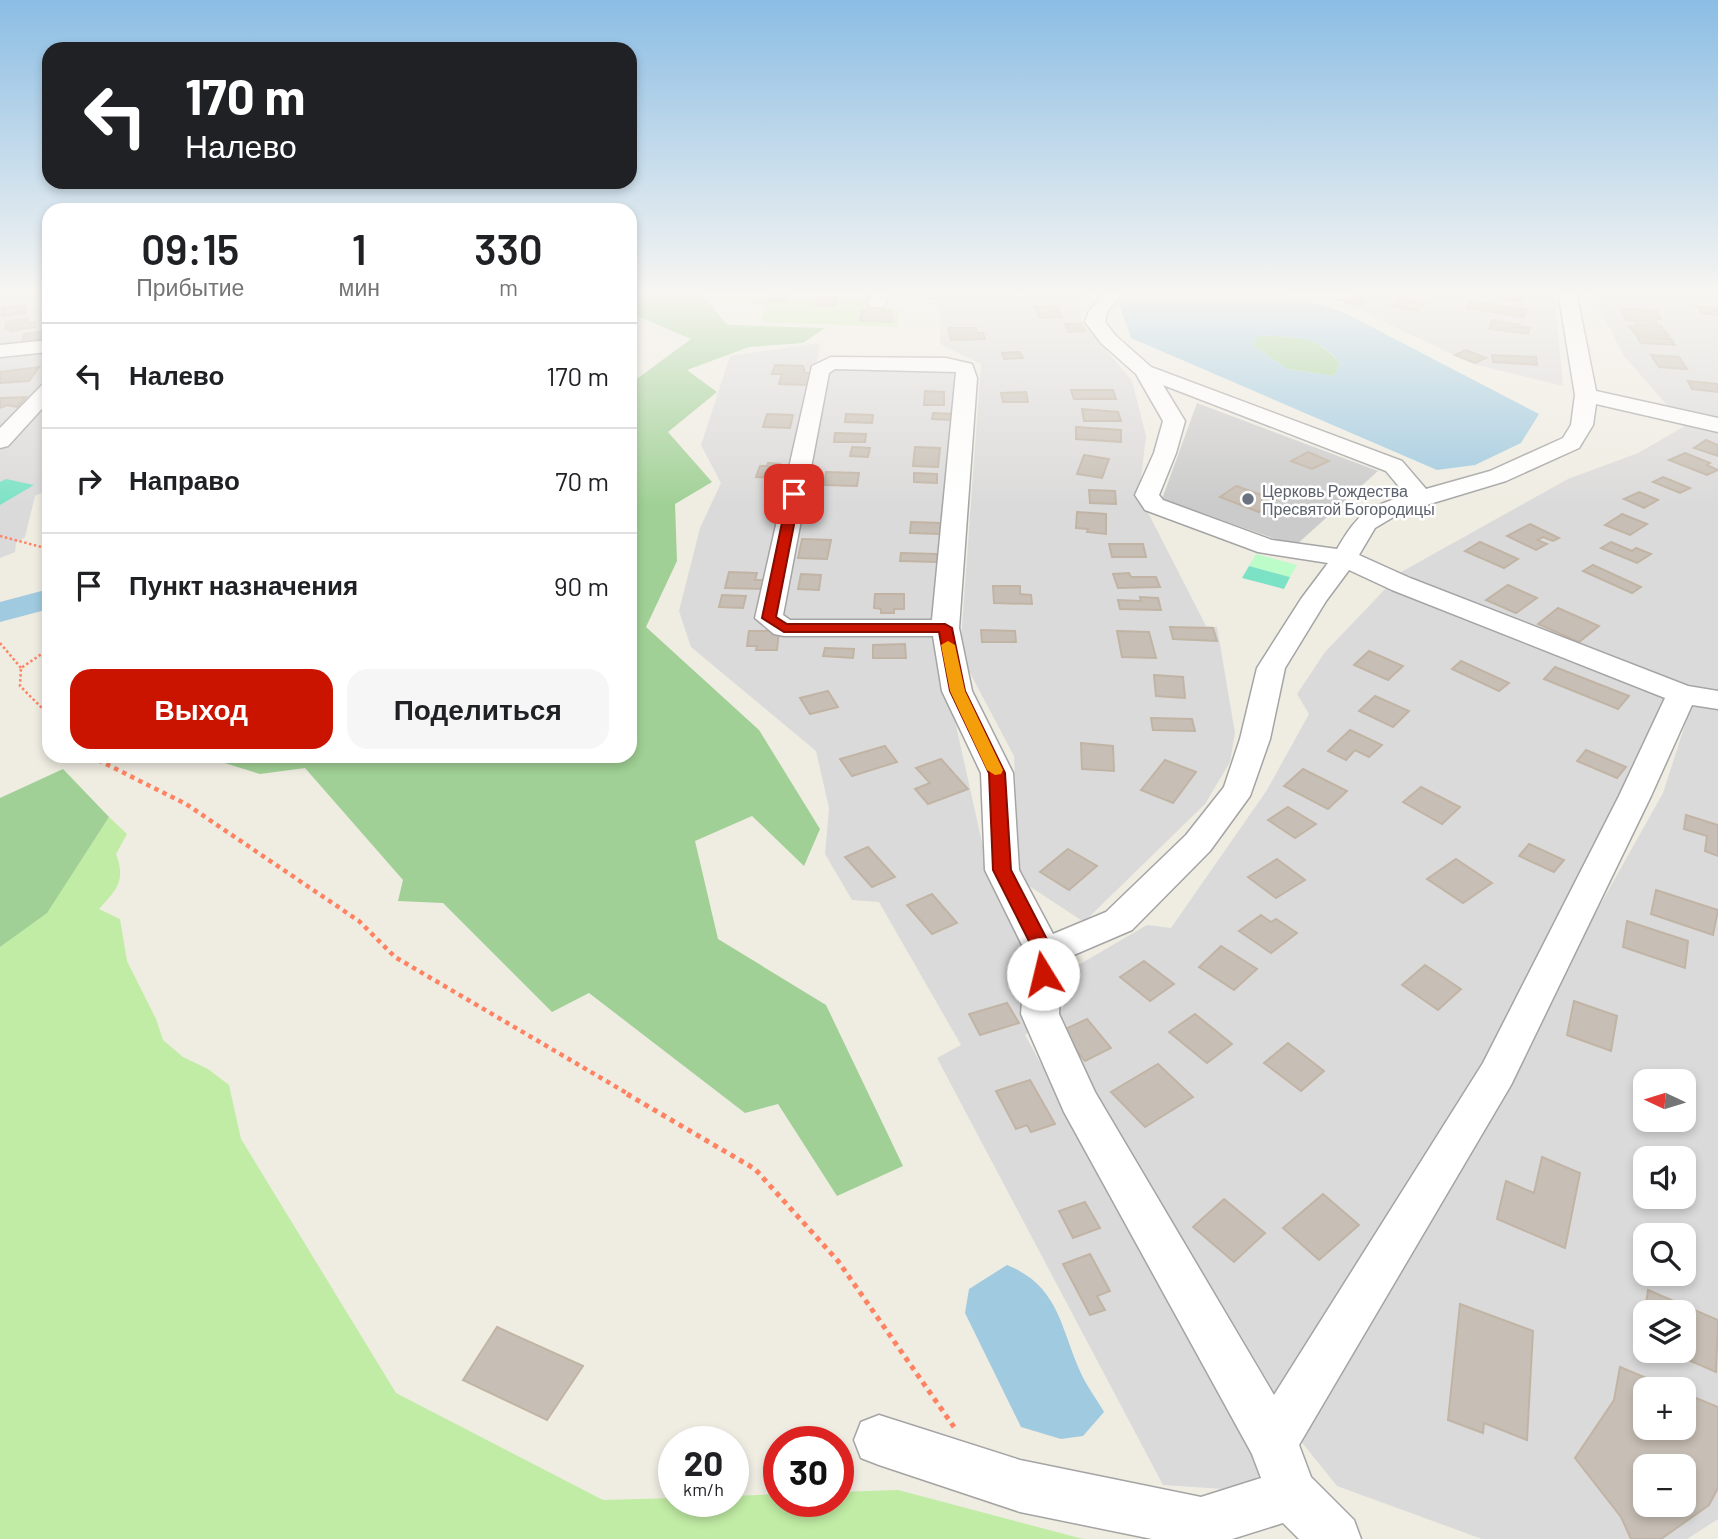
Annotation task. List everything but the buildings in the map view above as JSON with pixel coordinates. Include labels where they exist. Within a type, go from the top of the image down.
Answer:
[{"type":"street","points":[[945,628],[784,628],[769,618],[819,370],[831,363],[946,364],[965,368],[967,378],[945,628],[957,691],[997,773],[1002,870],[1044,953],[1040,1014],[1078,1100],[1273,1442],[1292,1494],[1335,1539]]},
{"type":"street","points":[[1135,363],[1144,371],[1174,421],[1165,453],[1147,495],[1154,505],[1267,547],[1345,558],[1401,584],[1700,697],[1635,796],[1497,1074],[1273,1442]]},
{"type":"street","points":[[1044,953],[1119,921],[1198,843],[1231,800],[1239,789],[1255,739],[1270,668],[1314,599],[1345,558],[1365,523],[1391,508],[1498,476],[1571,443],[1582,425],[1586,396],[1580,363]]},
{"type":"street","points":[[1144,371],[1394,466],[1421,499]]},
{"type":"street","points":[[1586,396],[1718,425]]},
{"type":"street","points":[[0,441],[42,397]]},
{"type":"street","points":[[879,1440],[1020,1486],[1201,1523],[1292,1494]]},
{"type":"path","points":[[0,536],[42,547]]},
{"type":"path","points":[[0,643],[21,668],[20,686],[42,708]]},
{"type":"path","points":[[21,668],[42,654]]},
{"type":"path","points":[[100,763],[186,804],[359,921],[395,957],[755,1169],[838,1261],[958,1433]]},
{"type":"shaded area","points":[[0,363],[42,363],[42,492],[35,496],[25,537],[16,543],[15,552],[0,558]]},
{"type":"shaded area","points":[[728,363],[817,363],[816,367],[957,369],[935,631],[987,865],[1031,954],[1036,1027],[1025,1035],[1266,1471],[1239,1490],[1163,1485],[937,1058],[961,1045],[879,902],[852,900],[825,854],[829,808],[816,751],[691,647],[679,611],[700,528],[721,483],[701,445]]},
{"type":"shaded area","points":[[979,363],[1117,363],[1132,381],[1146,436],[1139,495],[1206,626],[1217,627],[1235,733],[1230,762],[1205,804],[1084,922],[1020,880],[1014,756],[960,654],[981,364]]},
{"type":"shaded area","points":[[1471,363],[1561,363],[1563,386]]},
{"type":"shaded area","points":[[1630,363],[1718,363],[1718,419],[1674,413]]},
{"type":"shaded area","points":[[1197,403],[1378,471],[1295,546],[1162,499]]},
{"type":"shaded area","points":[[1690,423],[1718,430],[1718,695],[1682,689],[1394,576],[1568,479],[1638,453]]},
{"type":"shaded area","points":[[1390,584],[1651,687],[1670,701],[1460,1112],[1281,1409],[1053,1021],[1077,988],[1063,974],[1147,925],[1171,928],[1267,790],[1309,714],[1297,694],[1325,652]]},
{"type":"shaded area","points":[[1693,700],[1718,705],[1718,1519],[1687,1539],[1482,1539],[1337,1486],[1300,1440],[1663,793]]},
{"type":"green space","points":[[659,363],[706,363],[687,370],[717,392],[668,432],[712,482],[675,504],[677,561],[646,627],[759,730],[820,829],[804,866],[752,816],[695,841],[718,939],[826,1005],[903,1166],[837,1196],[778,1104],[745,1113],[589,993],[552,1012],[443,903],[398,901],[403,880],[305,768],[260,774],[225,763],[637,763],[637,379]]},
{"type":"green space","points":[[1279,363],[1340,364],[1334,376],[1288,369]]},
{"type":"green space","points":[[6,479],[34,485],[0,505],[0,482]]},
{"type":"green space","points":[[1256,554],[1297,565],[1290,577],[1249,566]]},
{"type":"green space","points":[[1249,566],[1290,577],[1284,589],[1242,578]]},
{"type":"green space","points":[[63,769],[109,817],[47,913],[0,947],[0,798]]},
{"type":"green space","points":[[109,817],[127,834],[116,854],[120,871],[118,884],[99,909],[120,919],[127,961],[156,1019],[163,1040],[183,1057],[208,1069],[229,1085],[241,1139],[396,1393],[603,1500],[658,1498],[658,1517],[749,1517],[749,1495],[763,1495],[763,1517],[854,1517],[854,1491],[898,1490],[1083,1539],[0,1539],[0,947],[47,912]]},
{"type":"water","points":[[1189,363],[1279,363],[1288,369],[1334,376],[1339,363],[1441,363],[1539,414],[1521,443],[1475,465],[1437,470]]},
{"type":"water","points":[[1007,1265],[1024,1273],[1047,1295],[1061,1322],[1081,1375],[1104,1412],[1083,1436],[1061,1439],[1021,1427],[965,1313],[969,1289]]},
{"type":"waterway","points":[[0,612],[42,601]]},
{"type":"slow traffic","points":[[948,645],[957,691],[995,770]]},
{"type":"place","name":"Церковь Рождества Пресвятой Богородицы","points":[[1248,499]]},
{"type":"route","points":[[794,494],[769,618],[784,628],[945,628],[957,691],[997,773],[1002,870],[1044,953],[1043,974]]}]
